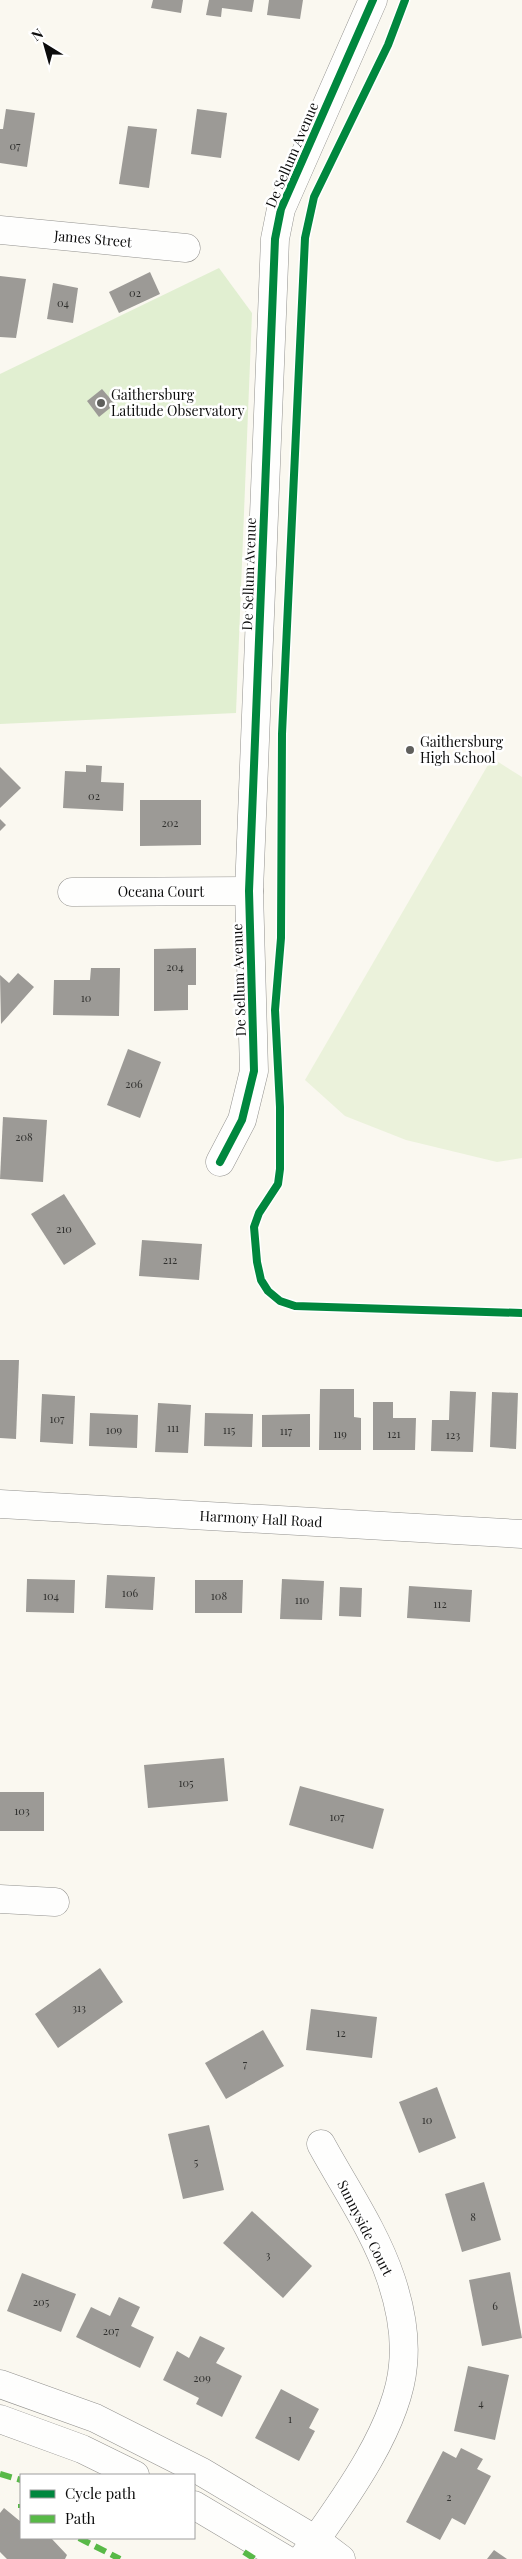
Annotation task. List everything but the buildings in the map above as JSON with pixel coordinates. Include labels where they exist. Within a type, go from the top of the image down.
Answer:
[{"type":"street","name":"De Sellum Avenue","points":[[220,1162],[242,1120],[254,1071],[250,890],[275,239],[281,209],[373,0]]},
{"type":"street","name":"James Street","points":[[0,230],[186,248]]},
{"type":"street","name":"Oceana Court","points":[[72,892],[250,890]]},
{"type":"street","name":"Harmony Hall Road","points":[[0,1504],[522,1534]]},
{"type":"street","points":[[0,1899],[55,1902]]},
{"type":"street","name":"Sunnyside Court","points":[[309,2549],[372,2454],[381,2435],[393,2405],[403,2366],[404,2344],[401,2316],[391,2278],[376,2244],[321,2144]]},
{"type":"street","points":[[0,2384],[95,2418],[202,2472],[309,2549],[342,2559]]},
{"type":"street","points":[[0,2419],[82,2449],[133,2474]]},
{"type":"street","points":[[195,2506],[285,2559]]},
{"type":"green space","name":"Gaithersburg Latitude Observatory","points":[[219,268],[252,313],[236,713],[0,724],[0,374]]},
{"type":"green space","points":[[492,758],[522,777],[522,1158],[497,1162],[406,1140],[345,1116],[305,1080]]},
{"type":"marked path","points":[[0,2474],[20,2480]]},
{"type":"marked path","points":[[81,2539],[120,2559]]},
{"type":"marked path","points":[[244,2552],[255,2559]]},
{"type":"cycle path","points":[[220,1162],[242,1120],[254,1071],[249,891],[275,239],[281,209],[373,0]]},
{"type":"cycle path","points":[[405,0],[388,45],[314,197],[305,238],[282,734],[281,938],[275,1010],[280,1107],[280,1169],[278,1184],[259,1213],[254,1227],[257,1262],[261,1280],[268,1291],[280,1301],[295,1306],[522,1313]]},
{"type":"place","name":"Gaithersburg Latitude Observatory","points":[[101,403]]},
{"type":"place","name":"Gaithersburg High School","points":[[410,750]]}]
